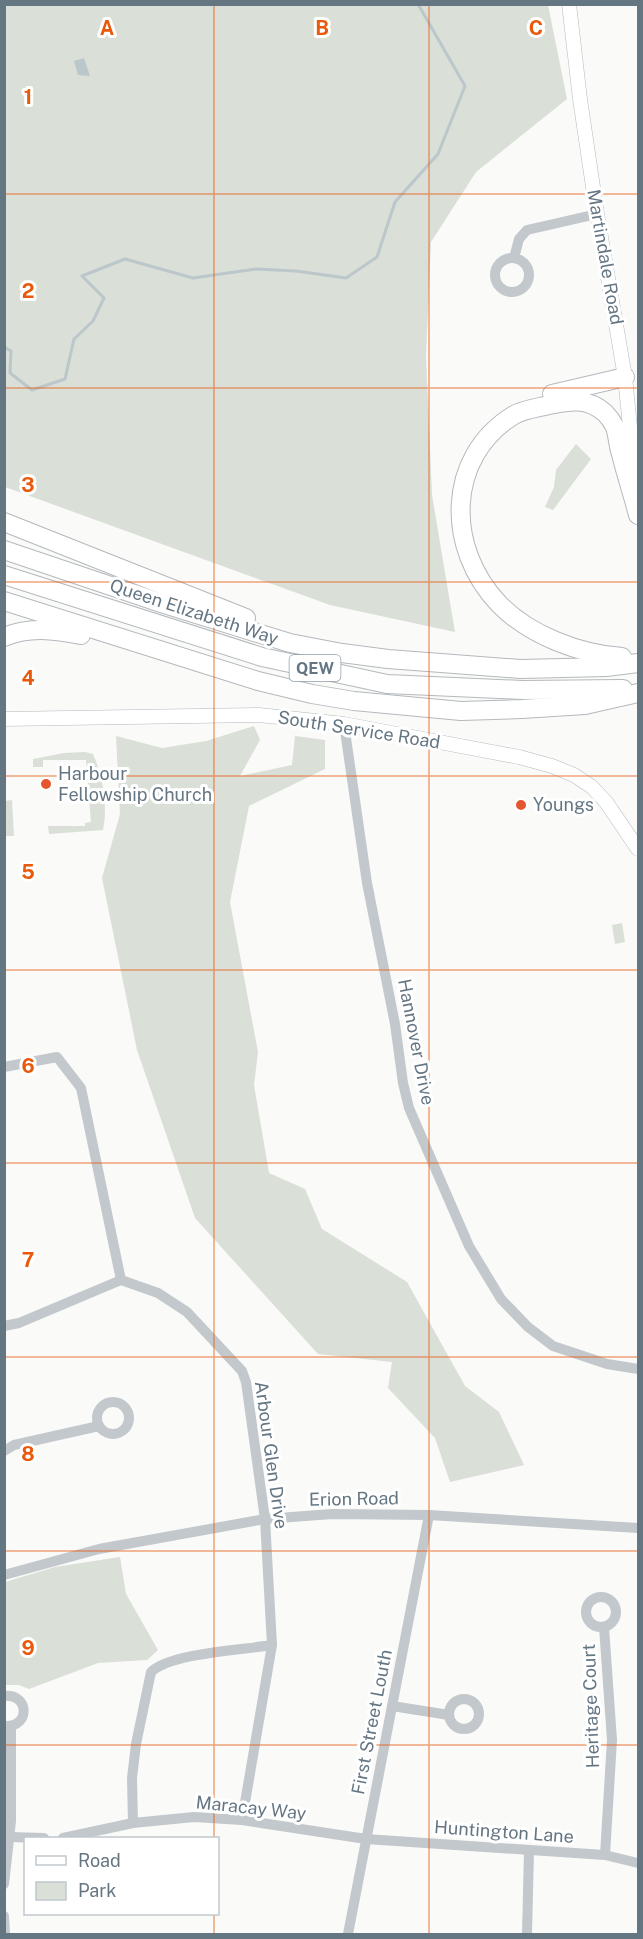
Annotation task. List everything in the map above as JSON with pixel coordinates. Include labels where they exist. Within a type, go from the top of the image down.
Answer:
[{"type":"highway","points":[[525,410],[537,399],[625,377]]},
{"type":"highway","points":[[639,515],[615,427],[604,412],[588,403],[572,400],[525,410],[498,428],[478,449],[467,469],[461,497],[461,530],[475,570],[500,605],[531,628],[573,647],[599,655],[639,657]]},
{"type":"highway","points":[[4,522],[276,629],[388,659]]},
{"type":"highway","name":"Queen Elizabeth Way","points":[[4,550],[164,604],[290,643],[342,653],[388,659],[521,669],[606,667],[639,663]]},
{"type":"highway","name":"Queen Elizabeth Way","points":[[4,575],[261,657],[387,684],[523,690],[639,691]]},
{"type":"highway","points":[[4,601],[200,663],[312,694],[354,701],[449,710],[522,710],[585,705],[639,691]]},
{"type":"highway","points":[[4,637],[24,630],[44,628],[200,663]]},
{"type":"main road","name":"Martindale Road","points":[[569,4],[597,214],[625,377],[639,510]]},
{"type":"main road","name":"South Service Road","points":[[4,719],[259,715],[344,724],[519,757],[574,775],[592,787],[606,802],[639,849]]},
{"type":"street","points":[[514,258],[519,238],[527,230],[597,214]]},
{"type":"street","name":"Hannover Drive","points":[[344,724],[367,883],[395,1024],[403,1083],[409,1108],[469,1246],[501,1299],[528,1327],[553,1346],[607,1364],[639,1368]]},
{"type":"street","points":[[4,1067],[57,1057],[81,1088],[122,1280],[19,1323],[4,1326]]},
{"type":"street","name":"Arbour Glen Drive","points":[[122,1280],[158,1293],[187,1312],[242,1371],[246,1382],[264,1519],[272,1646],[242,1820]]},
{"type":"street","points":[[4,1451],[14,1445],[99,1426]]},
{"type":"street","name":"Erion Road","points":[[4,1575],[99,1549],[264,1519],[332,1514],[429,1515],[639,1528]]},
{"type":"street","name":"First Street Louth","points":[[348,1935],[429,1515]]},
{"type":"street","name":"Heritage Court","points":[[604,1627],[612,1740],[605,1855]]},
{"type":"street","points":[[133,1823],[132,1778],[136,1744],[151,1672],[159,1665],[187,1657],[272,1646]]},
{"type":"street","points":[[4,1696],[14,1696],[24,1707],[23,1717],[16,1725],[8,1726],[10,1837],[4,1884]]},
{"type":"street","points":[[392,1706],[449,1714]]},
{"type":"street","name":"Maracay Way","points":[[72,1837],[133,1823],[194,1817],[242,1820],[366,1839]]},
{"type":"street","points":[[10,1837],[24,1838]]},
{"type":"street","name":"Huntington Lane","points":[[366,1839],[605,1855],[639,1863]]},
{"type":"street","points":[[527,1935],[529,1851]]},
{"type":"street","points":[[4,1916],[5,1935]]},
{"type":"green space","points":[[4,5],[548,5],[567,99],[476,172],[431,242],[426,356],[432,495],[455,632],[330,605],[5,487]]},
{"type":"green space","points":[[576,444],[591,459],[553,510],[545,507],[554,487],[556,470]]},
{"type":"green space","points":[[254,726],[260,740],[240,776],[292,765],[295,736],[325,740],[325,769],[249,806],[230,902],[258,1052],[254,1085],[269,1173],[305,1189],[322,1229],[407,1282],[465,1386],[499,1412],[524,1465],[450,1482],[435,1438],[388,1388],[392,1362],[318,1354],[195,1218],[137,1050],[102,878],[120,814],[116,736],[162,748],[206,741]]},
{"type":"green space","points":[[64,753],[93,754],[102,782],[105,802],[103,830],[49,834],[48,826],[85,826],[85,823],[91,822],[86,760],[43,760],[43,767],[33,767],[33,759]]},
{"type":"green space","points":[[12,800],[14,836],[5,836],[5,801]]},
{"type":"green space","points":[[622,923],[625,942],[615,944],[612,925]]},
{"type":"green space","points":[[120,1557],[126,1594],[158,1650],[147,1660],[98,1663],[29,1689],[19,1685],[5,1685],[5,1582],[55,1567]]},
{"type":"shaded area","points":[[84,58],[90,76],[78,75],[74,61]]},
{"type":"waterway","points":[[4,347],[11,351],[10,373],[32,390],[65,379],[74,339],[93,321],[104,298],[82,276],[125,259],[193,278],[256,269],[296,271],[346,278],[377,257],[395,202],[438,154],[465,86],[418,4]]},
{"type":"place","name":"Harbour Fellowship Church","points":[[46,784]]},
{"type":"place","name":"Youngs","points":[[521,805]]}]
